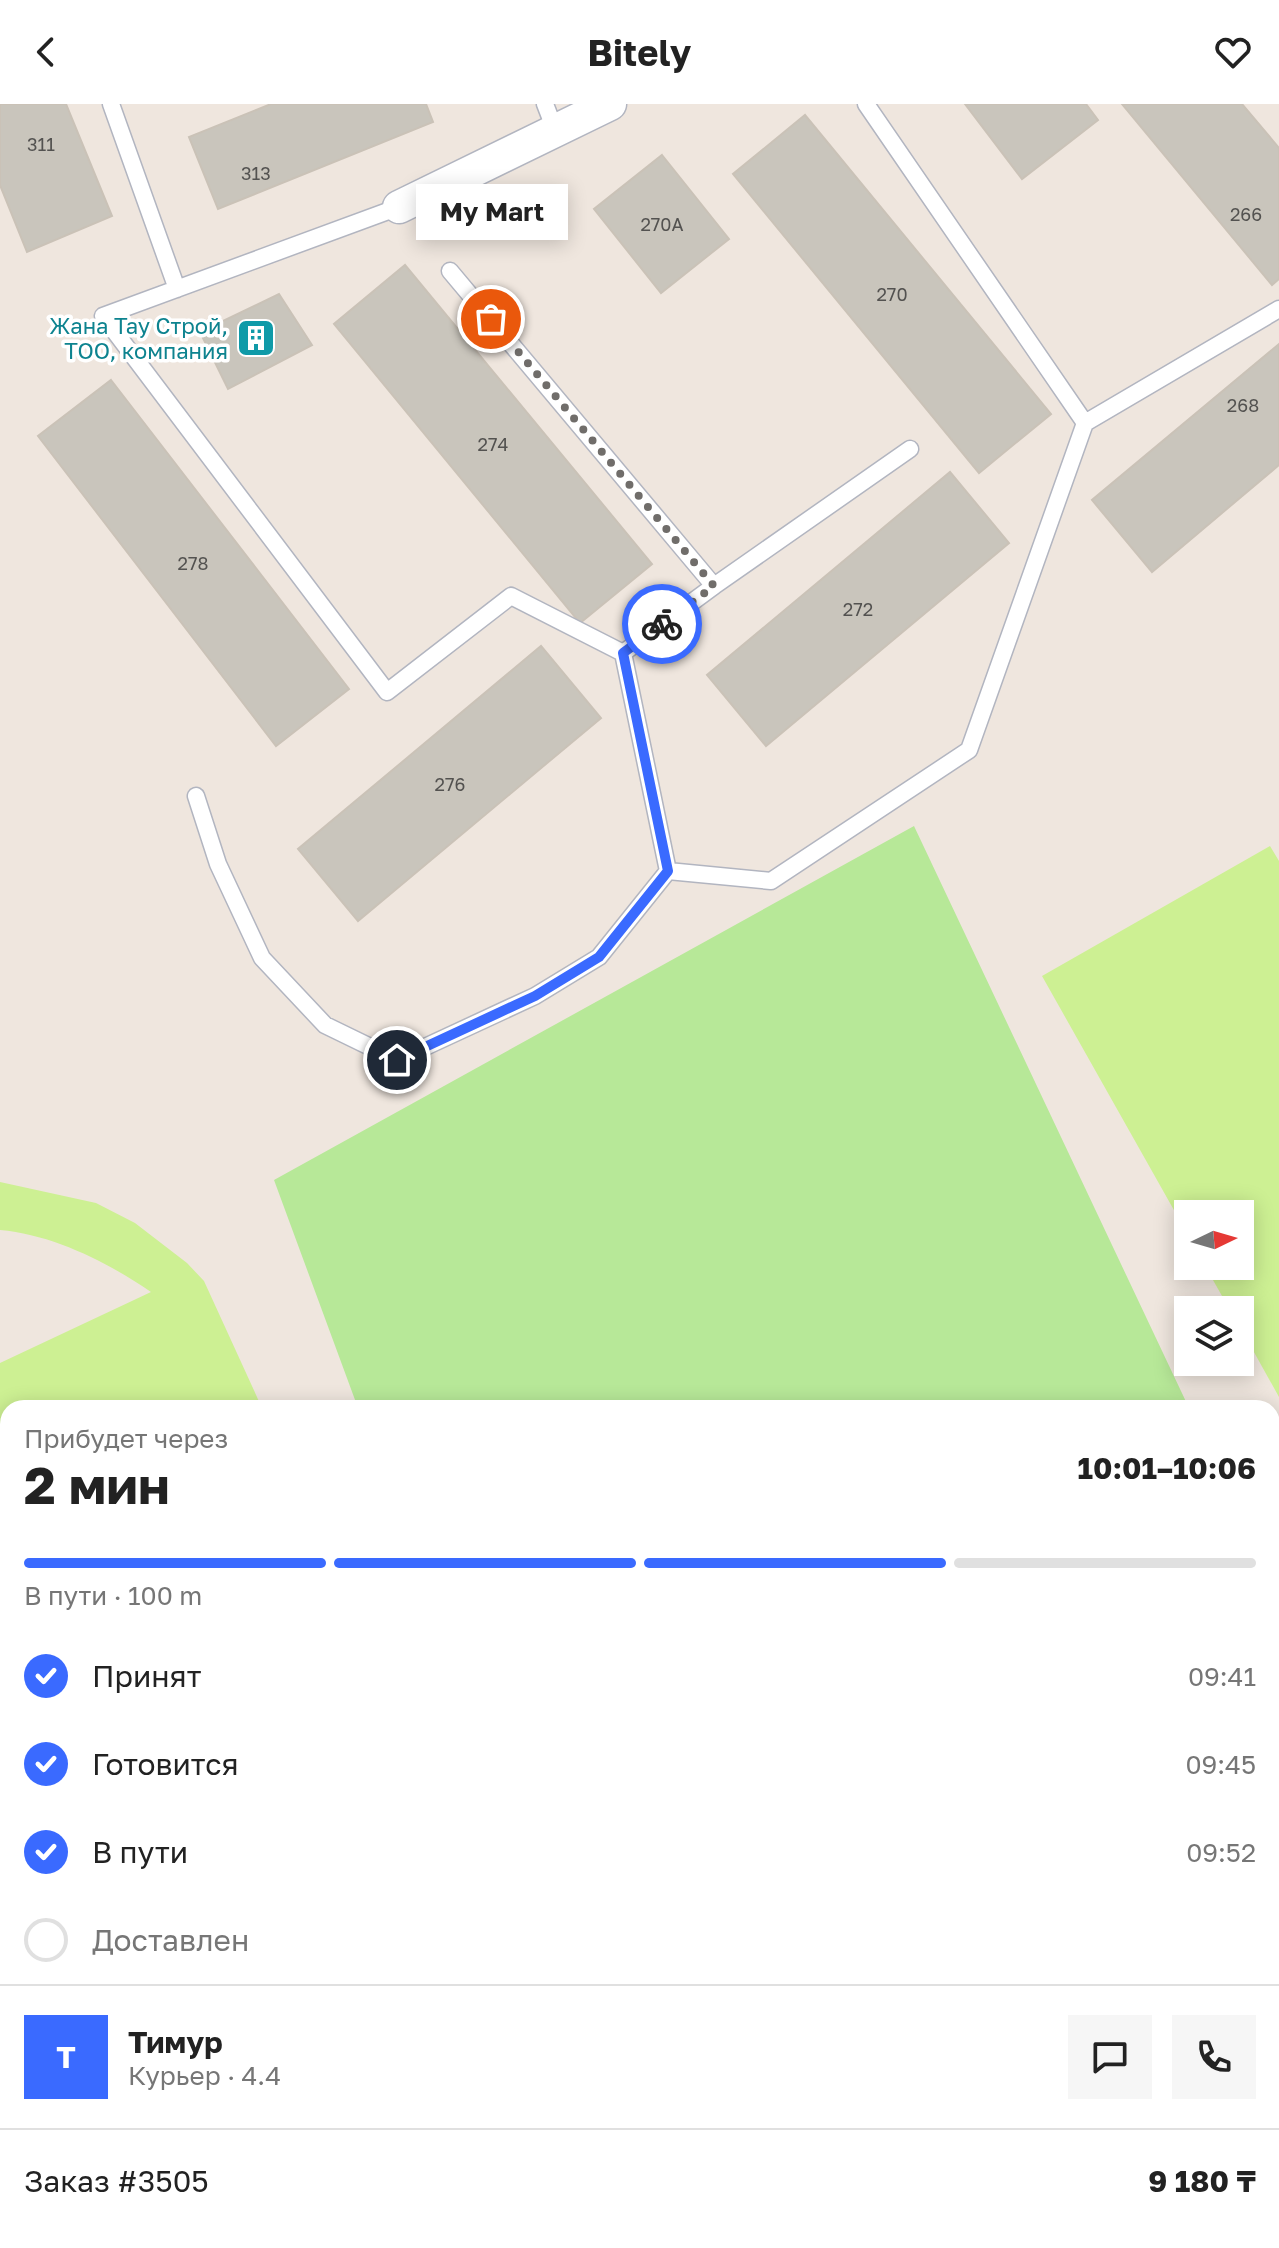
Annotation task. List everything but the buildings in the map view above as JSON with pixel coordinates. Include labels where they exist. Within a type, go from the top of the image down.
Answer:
[{"type":"street","points":[[399,207],[558,113],[610,104]]},
{"type":"lane","points":[[130,104],[113,107],[177,289]]},
{"type":"lane","points":[[866,104],[1085,423]]},
{"type":"lane","points":[[399,207],[103,316],[387,692],[511,596],[623,653]]},
{"type":"lane","points":[[450,271],[714,586]]},
{"type":"lane","points":[[668,871],[771,881],[969,750],[1085,423],[1279,309]]},
{"type":"lane","points":[[623,653],[910,449]]},
{"type":"lane","points":[[623,653],[668,871]]},
{"type":"lane","points":[[196,796],[218,864],[262,958],[325,1025],[397,1060],[535,996],[599,957],[668,871]]},
{"type":"green space","points":[[914,826],[1185,1400],[355,1400],[274,1180]]},
{"type":"green space","points":[[1270,846],[1279,861],[1279,1397],[1254,1352],[1254,1296],[1222,1296],[1213,1280],[1254,1280],[1254,1200],[1174,1200],[1174,1210],[1042,976]]},
{"type":"green space","points":[[0,1182],[96,1203],[135,1223],[187,1263],[204,1281],[258,1400],[0,1400],[0,1363],[151,1292],[116,1270],[60,1244],[0,1230]]},
{"type":"way so far","points":[[491,319],[714,586],[662,624]]},
{"type":"place","name":"My Mart","points":[[491,319]]},
{"type":"place","name":"Жана Тау Строй, ТОО, компания","points":[[256,338]]},
{"type":"route","points":[[397,1060],[535,996],[599,957],[668,871],[623,653],[662,624]]}]
